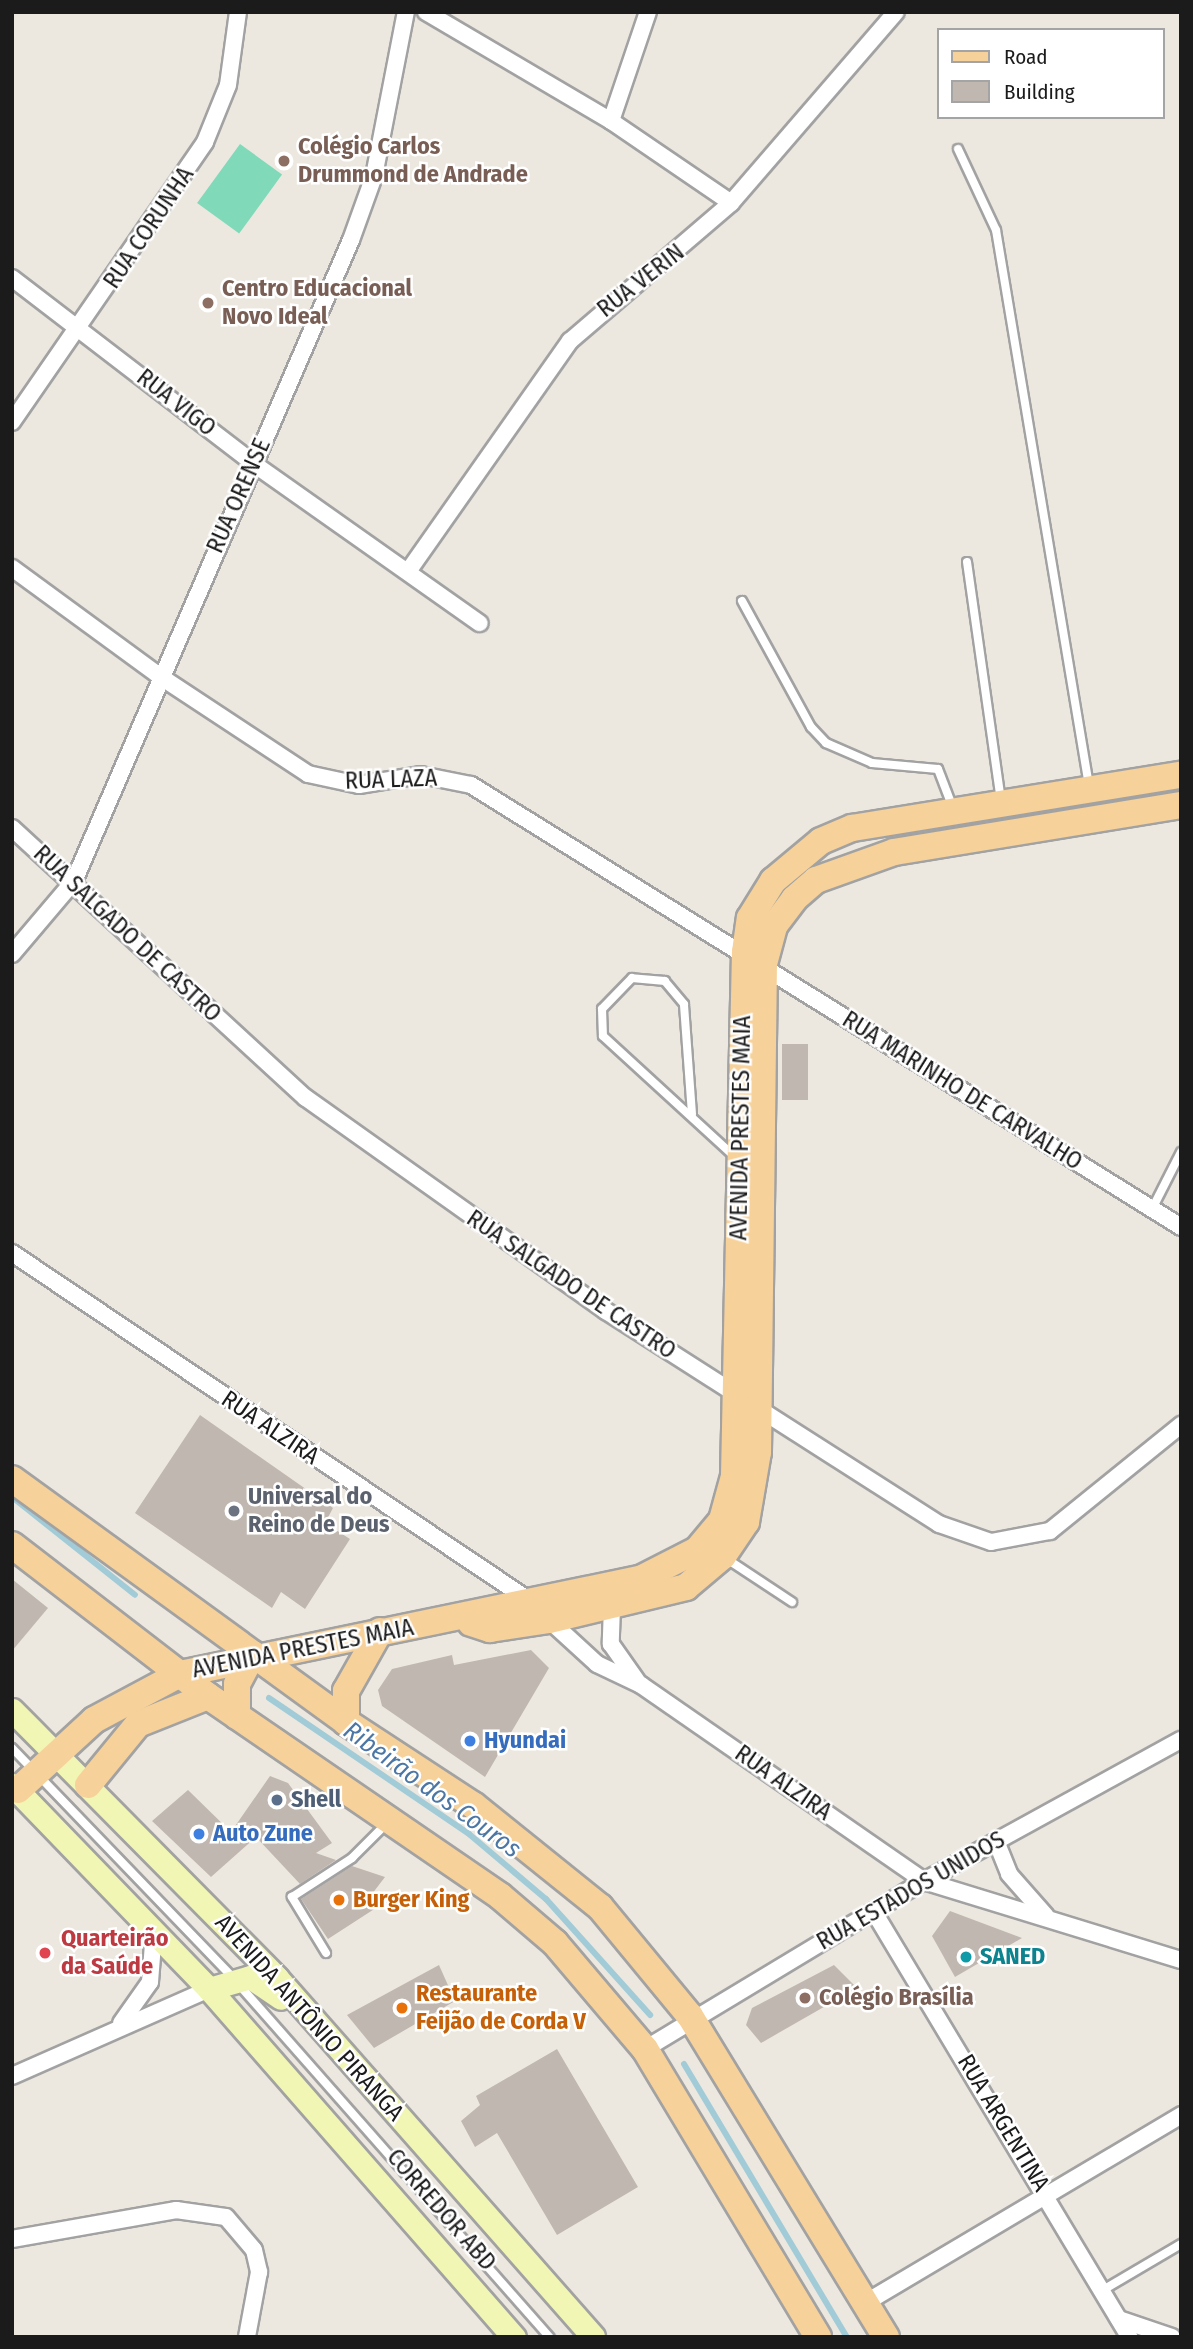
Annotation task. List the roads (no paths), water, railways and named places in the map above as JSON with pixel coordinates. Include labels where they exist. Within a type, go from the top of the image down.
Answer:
[{"type":"main road","name":"AVENIDA PRESTES MAIA","points":[[459,1620],[490,1629],[550,1620],[687,1587],[714,1549],[747,1522],[754,1497],[747,1401],[755,958],[750,918],[773,881],[805,853],[852,828],[1001,801],[1181,775]]},
{"type":"main road","name":"AVENIDA PRESTES MAIA","points":[[755,958],[794,900],[841,868],[894,852],[1181,805]]},
{"type":"main road","points":[[12,1479],[346,1722],[548,1862],[641,1951],[690,2016],[886,2337]]},
{"type":"main road","points":[[12,1545],[208,1696],[391,1819],[540,1929],[645,2049],[818,2337]]},
{"type":"main road","name":"AVENIDA PRESTES MAIA","points":[[15,1787],[123,1700],[180,1674],[253,1654],[459,1620],[666,1570],[714,1549]]},
{"type":"main road","points":[[550,1620],[565,1593]]},
{"type":"main road","points":[[346,1722],[346,1690],[380,1631]]},
{"type":"main road","points":[[237,1716],[237,1684],[253,1654]]},
{"type":"main road","points":[[88,1785],[138,1724],[208,1696]]},
{"type":"main road","name":"AVENIDA ANTÔNIO PIRANGA","points":[[12,1710],[88,1785],[334,2043],[593,2337]]},
{"type":"main road","points":[[15,1787],[209,1989],[514,2337]]},
{"type":"main road","points":[[209,1989],[233,1978],[250,1977],[272,1989],[334,2043]]},
{"type":"street","name":"RUA CORUNHA","points":[[12,422],[81,330],[205,142],[228,85],[238,12]]},
{"type":"street","name":"RUA ORENSE","points":[[12,954],[74,881],[158,675],[254,464],[374,176],[406,12]]},
{"type":"street","points":[[426,12],[611,121],[731,202]]},
{"type":"street","points":[[611,121],[648,12]]},
{"type":"street","name":"RUA VERIN","points":[[409,570],[570,341],[731,202],[897,12]]},
{"type":"street","name":"RUA VIGO","points":[[12,278],[254,464],[409,570],[479,623]]},
{"type":"street","name":"RUA LAZA","points":[[12,568],[158,675],[308,774],[332,782],[421,775],[471,785],[755,958]]},
{"type":"street","name":"RUA SALGADO DE CASTRO","points":[[12,828],[74,881],[306,1098],[606,1311],[939,1524],[991,1542],[1049,1531],[1076,1515],[1181,1425]]},
{"type":"street","name":"RUA MARINHO DE CARVALHO","points":[[755,958],[963,1096],[1181,1227]]},
{"type":"street","name":"RUA ALZIRA","points":[[12,1253],[530,1601]]},
{"type":"street","name":"RUA ALZIRA","points":[[612,1606],[611,1644],[641,1685]]},
{"type":"street","name":"RUA ALZIRA","points":[[550,1620],[597,1664],[641,1685],[924,1881],[1181,1960]]},
{"type":"street","name":"RUA ESTADOS UNIDOS","points":[[645,2049],[690,2016],[924,1881],[1181,1740]]},
{"type":"street","points":[[996,1841],[1022,1892],[1048,1918]]},
{"type":"street","name":"RUA ARGENTINA","points":[[874,1912],[1047,2194],[1129,2337]]},
{"type":"street","points":[[117,2028],[150,1982],[154,1931]]},
{"type":"street","points":[[12,2076],[209,1989]]},
{"type":"street","points":[[865,2303],[1181,2115]]},
{"type":"street","points":[[12,2239],[176,2210],[226,2217],[254,2250],[259,2272],[247,2337]]},
{"type":"street","points":[[1119,2319],[1172,2337]]},
{"type":"lane","points":[[958,149],[996,230],[1089,789]]},
{"type":"lane","points":[[967,562],[1001,801]]},
{"type":"lane","points":[[742,601],[811,727],[826,743],[872,763],[938,769],[953,810]]},
{"type":"lane","points":[[692,1114],[684,1004],[666,981],[632,978],[602,1009],[603,1036],[692,1114],[710,1140],[750,1158]]},
{"type":"lane","points":[[1152,1209],[1181,1152]]},
{"type":"lane","points":[[714,1549],[792,1602]]},
{"type":"lane","name":"CORREDOR ABD","points":[[12,1748],[233,1978],[550,2337]]},
{"type":"lane","points":[[326,1953],[292,1897],[352,1858],[391,1819]]},
{"type":"lane","points":[[1102,2290],[1181,2244]]},
{"type":"waterway","name":"Ribeirão dos Couros","points":[[12,1497],[135,1595]]},
{"type":"waterway","name":"Ribeirão dos Couros","points":[[269,1698],[469,1834],[546,1899],[650,2015]]},
{"type":"waterway","name":"Ribeirão dos Couros","points":[[684,2064],[847,2337]]},
{"type":"place","name":"Colégio Carlos Drummond de Andrade","points":[[284,161]]},
{"type":"place","name":"Centro Educacional Novo Ideal","points":[[208,303]]},
{"type":"place","name":"Universal do Reino de Deus","points":[[234,1511]]},
{"type":"place","name":"Hyundai","points":[[470,1741]]},
{"type":"place","name":"Shell","points":[[277,1800]]},
{"type":"place","name":"Auto Zune","points":[[199,1834]]},
{"type":"place","name":"Burger King","points":[[339,1900]]},
{"type":"place","name":"Quarteirão da Saúde","points":[[45,1953]]},
{"type":"place","name":"SANED","points":[[966,1957]]},
{"type":"place","name":"Colégio Brasília","points":[[805,1998]]},
{"type":"place","name":"Restaurante Feijão de Corda V","points":[[402,2008]]}]
